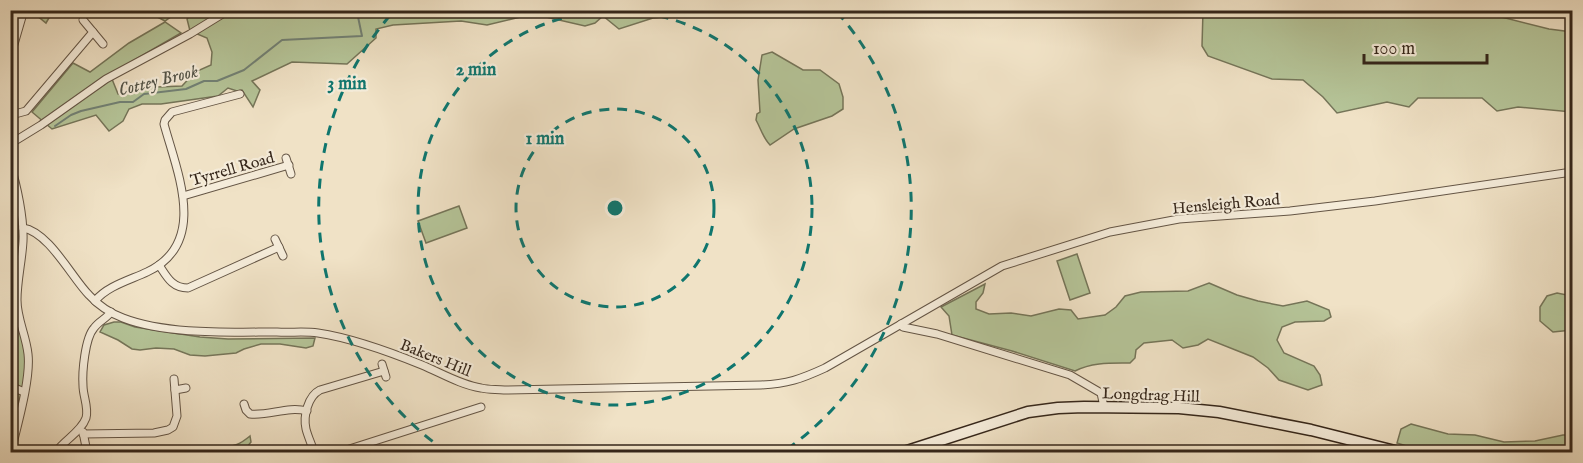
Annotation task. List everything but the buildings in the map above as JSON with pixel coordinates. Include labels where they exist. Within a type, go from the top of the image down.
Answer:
[{"type":"main road","name":"Longdrag Hill","points":[[904,453],[1028,412],[1058,408],[1104,407],[1179,408],[1219,412],[1311,430],[1399,453]]},
{"type":"street","points":[[10,58],[24,10]]},
{"type":"street","points":[[10,144],[106,79],[190,34],[229,10]]},
{"type":"street","points":[[83,20],[103,44]]},
{"type":"street","points":[[10,113],[26,111],[93,32]]},
{"type":"street","points":[[95,301],[105,292],[159,266],[173,250],[183,230],[185,211],[183,196],[164,124],[165,120],[172,112],[230,94],[240,94]]},
{"type":"street","name":"Tyrrell Road","points":[[183,196],[287,161],[291,174]]},
{"type":"street","points":[[10,164],[15,177],[23,228],[17,302],[28,354],[27,378],[11,453]]},
{"type":"street","name":"Hensleigh Road","points":[[901,324],[1002,266],[1110,232],[1179,219],[1290,211],[1375,201],[1572,172]]},
{"type":"street","name":"Bakers Hill","points":[[23,228],[27,228],[60,256],[95,301],[124,318],[140,323],[197,331],[317,333],[383,350],[481,388],[504,390],[781,384],[825,369],[901,324]]},
{"type":"street","points":[[275,240],[283,256]]},
{"type":"street","points":[[159,266],[174,285],[188,288],[279,247]]},
{"type":"street","points":[[56,453],[81,431],[87,416],[82,383],[88,338],[92,329],[107,318],[111,312]]},
{"type":"street","points":[[901,324],[903,327],[937,334],[1070,375],[1101,393],[1104,407]]},
{"type":"street","points":[[314,453],[306,427],[310,398],[316,392],[384,371]]},
{"type":"street","points":[[81,431],[154,433],[168,430],[173,427],[177,416],[174,379]]},
{"type":"street","points":[[10,386],[24,392]]},
{"type":"street","points":[[175,390],[186,388]]},
{"type":"street","points":[[469,402],[471,410]]},
{"type":"street","points":[[244,405],[250,414],[285,409],[307,411]]},
{"type":"street","points":[[340,453],[481,407]]},
{"type":"street","points":[[81,431],[87,453]]},
{"type":"green space","points":[[30,10],[53,10],[53,11],[46,23]]},
{"type":"green space","points":[[179,10],[165,21],[146,11]]},
{"type":"green space","points":[[194,11],[666,11],[663,17],[619,29],[603,16],[595,23],[585,26],[533,14],[487,25],[461,21],[393,25],[376,29],[376,38],[347,64],[292,62],[252,81],[260,90],[253,107],[242,90],[228,88],[218,96],[161,104],[142,104],[129,109],[123,121],[109,131],[96,115],[52,129],[32,112],[73,63],[90,72],[129,43],[165,22],[181,33],[110,74],[118,94],[125,93],[152,79],[157,87],[182,86],[195,72],[211,65],[212,52],[207,38],[190,31],[187,19]]},
{"type":"green space","points":[[1203,11],[1478,11],[1549,29],[1572,32],[1572,112],[1518,107],[1497,111],[1482,98],[1418,98],[1409,107],[1387,102],[1337,113],[1303,80],[1272,79],[1208,56],[1202,46]]},
{"type":"green space","points":[[772,52],[803,70],[820,70],[839,84],[843,97],[843,109],[832,116],[794,129],[770,145],[756,120],[760,112],[758,80],[762,55]]},
{"type":"green space","points":[[10,178],[19,205],[15,288],[26,365],[23,387],[13,421],[10,415]]},
{"type":"green space","points":[[459,206],[467,228],[426,243],[418,221]]},
{"type":"green space","points":[[1077,254],[1090,293],[1070,300],[1057,261]]},
{"type":"green space","points":[[1209,283],[1258,301],[1283,306],[1307,301],[1329,310],[1331,317],[1324,321],[1295,322],[1282,327],[1277,340],[1284,353],[1314,366],[1320,375],[1322,385],[1308,390],[1279,380],[1253,357],[1208,339],[1198,345],[1183,348],[1172,340],[1144,343],[1136,350],[1135,358],[1130,363],[1095,365],[1075,371],[952,335],[949,316],[941,307],[985,284],[983,293],[976,302],[976,309],[989,314],[1011,313],[1031,316],[1059,309],[1071,310],[1078,319],[1105,315],[1125,296],[1141,292],[1188,291]]},
{"type":"green space","points":[[1557,293],[1572,296],[1572,330],[1553,332],[1540,321],[1540,307],[1547,296]]},
{"type":"green space","points":[[114,322],[200,337],[315,338],[313,346],[306,348],[261,344],[236,353],[190,355],[174,349],[132,349],[100,332],[104,325]]},
{"type":"green space","points":[[1411,424],[1448,434],[1475,435],[1504,442],[1535,441],[1572,435],[1572,452],[1425,452],[1397,443],[1401,429]]},
{"type":"green space","points":[[250,436],[251,442],[243,452],[213,452],[213,449],[236,445]]},
{"type":"waterway","name":"Cottey Brook","points":[[55,126],[81,111],[120,102],[133,102],[144,94],[186,89],[204,81],[217,81],[244,70],[282,40],[362,36],[357,12],[374,10]]},
{"type":"waterway","name":"Cottey Brook","points":[[484,10],[491,12],[494,10]]}]
